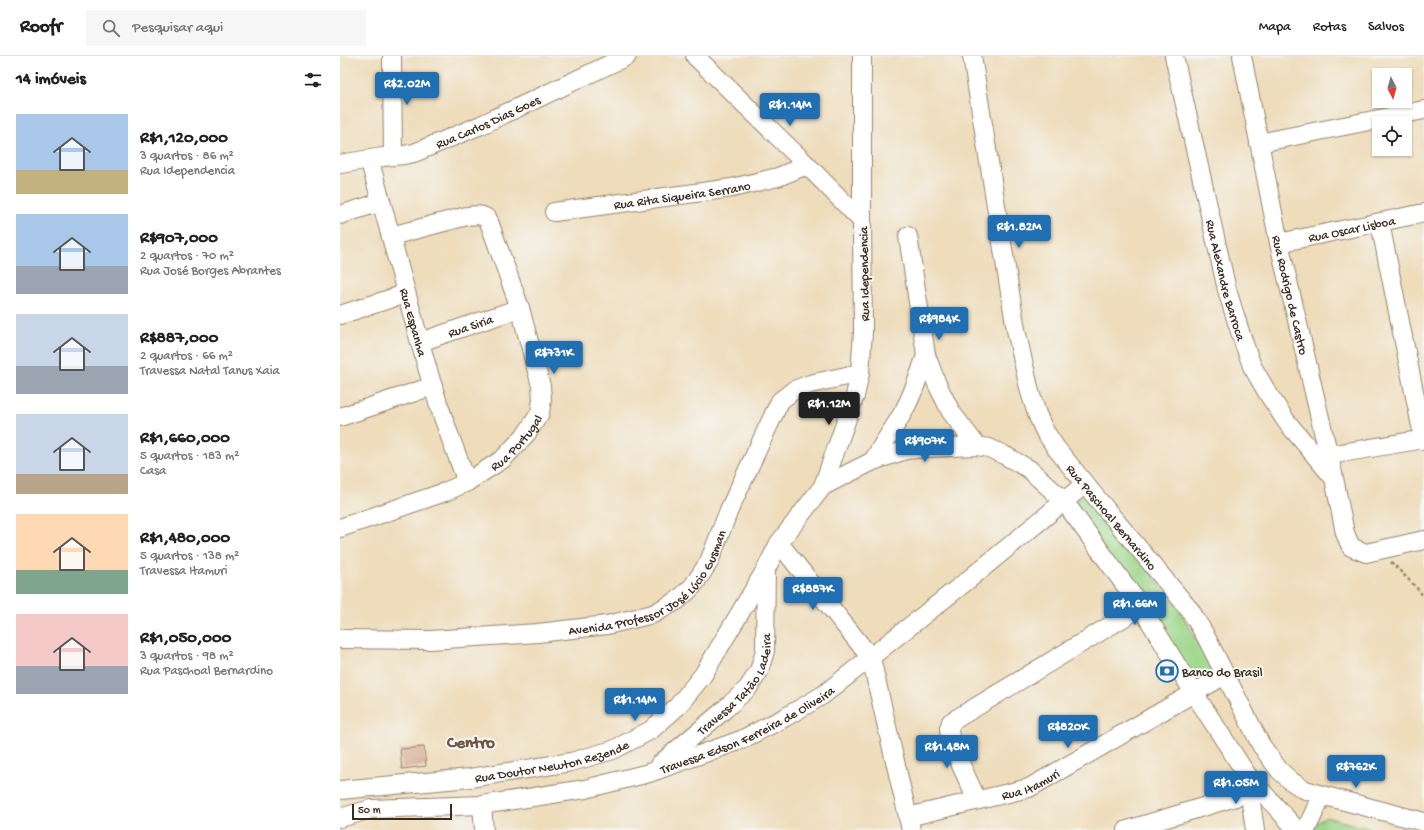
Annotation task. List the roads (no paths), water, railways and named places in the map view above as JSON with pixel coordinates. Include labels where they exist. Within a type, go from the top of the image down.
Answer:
[{"type":"street","points":[[392,56],[393,156]]},
{"type":"street","name":"Rua Carlos Dias Goes","points":[[340,164],[404,155],[414,152],[481,125],[627,56]]},
{"type":"street","points":[[695,56],[862,221]]},
{"type":"street","name":"Rua Idependencia","points":[[823,486],[855,396],[860,373],[864,332],[862,56]]},
{"type":"street","name":"Rua Paschoal Bernardino","points":[[972,56],[1016,330],[1037,414],[1044,430],[1056,448],[1085,484],[1190,610],[1261,745],[1279,770],[1303,789],[1424,822]]},
{"type":"street","name":"Rua Alexandre Barroca","points":[[1174,56],[1227,290],[1252,366],[1286,421],[1334,478]]},
{"type":"street","name":"Rua Rodrigo de Castro","points":[[1242,56],[1279,243],[1329,455],[1345,533],[1351,547],[1366,553],[1424,540]]},
{"type":"street","points":[[1259,143],[1424,110]]},
{"type":"street","name":"Rua Espanha","points":[[369,159],[391,236],[405,294],[433,386],[466,482]]},
{"type":"street","name":"Rua Rita Siqueira Serrano","points":[[554,212],[732,188],[778,177],[807,165]]},
{"type":"street","points":[[340,215],[381,202]]},
{"type":"street","name":"Rua Oscar Lisboa","points":[[1279,243],[1424,213]]},
{"type":"street","name":"Rua Portugal","points":[[340,528],[445,492],[466,482],[503,459],[527,433],[540,412],[542,399],[541,386],[520,308],[488,219],[483,215],[477,214],[391,236]]},
{"type":"street","points":[[1329,455],[1424,439],[1380,223]]},
{"type":"street","points":[[908,236],[926,355],[937,384],[951,412],[977,446]]},
{"type":"street","points":[[340,316],[405,294]]},
{"type":"street","name":"Rua Siria","points":[[420,342],[520,308]]},
{"type":"street","points":[[873,461],[904,409],[916,385],[926,355]]},
{"type":"street","name":"Avenida Professor José Lúcio Gusman","points":[[340,639],[430,640],[538,633],[607,624],[653,614],[678,600],[693,586],[709,562],[729,510],[780,401],[794,390],[810,384],[860,373]]},
{"type":"street","points":[[340,417],[433,386]]},
{"type":"street","name":"Rua Paschoal Bernardino","points":[[823,486],[873,461],[906,450],[926,448],[977,446],[989,448],[1029,469],[1064,501],[1141,607],[1247,775],[1255,830]]},
{"type":"street","name":"Travessa Edson Ferreira de Oliveira","points":[[340,818],[371,809],[482,805],[584,789],[649,773],[741,740],[784,718],[823,695],[872,658],[1085,484]]},
{"type":"street","name":"Rua Doutor Newton Rezende","points":[[340,790],[470,778],[571,762],[613,750],[652,730],[677,707],[703,675],[766,569],[778,543],[823,486]]},
{"type":"street","points":[[778,543],[872,658],[910,823]]},
{"type":"street","name":"Travessa Tatão Ladeira","points":[[649,773],[748,688],[759,671],[765,651],[766,569]]},
{"type":"street","points":[[977,800],[950,736],[949,729],[951,722],[1141,607]]},
{"type":"street","name":"Rua Itamuri","points":[[910,823],[977,800],[1029,788],[1225,675]]},
{"type":"street","points":[[1247,775],[1297,830]]},
{"type":"street","points":[[1127,830],[1249,793]]},
{"type":"street","points":[[1306,830],[1322,795]]},
{"type":"street","points":[[482,805],[484,830]]},
{"type":"street","points":[[340,809],[371,809]]},
{"type":"place","name":"Banco do Brasil","points":[[1167,671]]},
{"type":"district","name":"Centro","points":[[471,741]]}]
